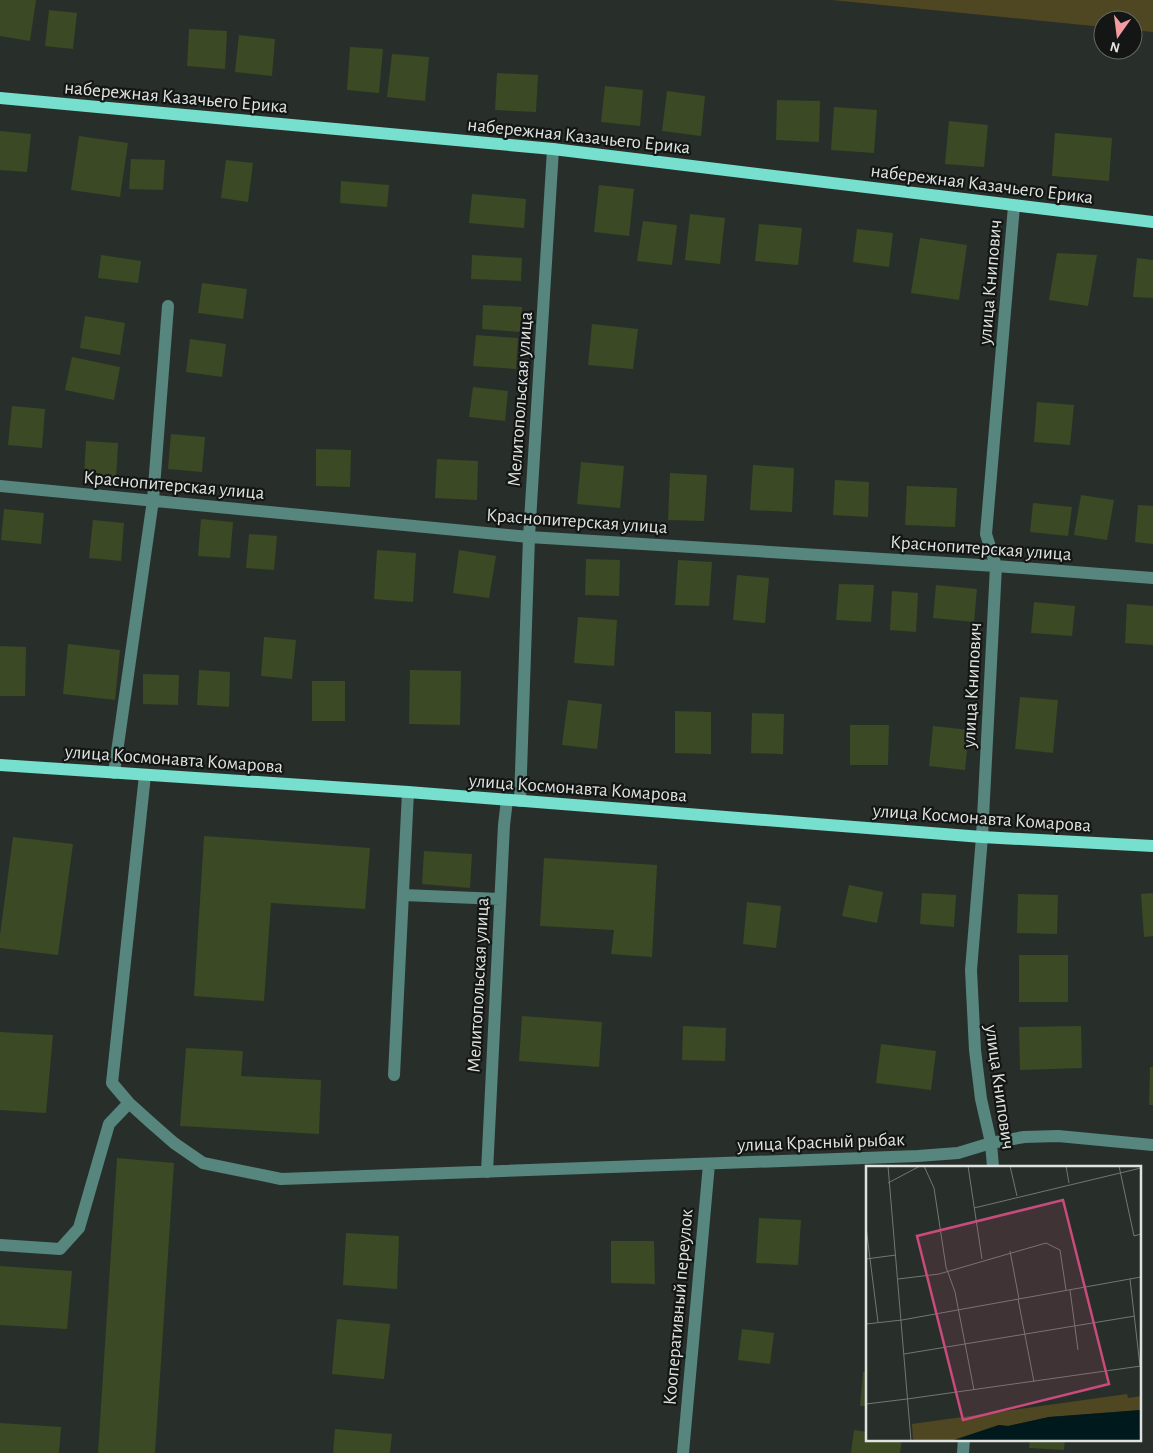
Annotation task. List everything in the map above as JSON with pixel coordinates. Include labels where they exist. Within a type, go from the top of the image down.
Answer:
[{"type":"main road","name":"набережная Казачьего Ерика","points":[[0,98],[553,149],[1153,222]]},
{"type":"main road","name":"улица Космонавта Комарова","points":[[0,765],[408,792],[982,837],[1153,846]]},
{"type":"street","name":"Мелитопольская улица","points":[[487,1172],[504,825],[513,800],[553,149]]},
{"type":"street","name":"улица Книпович","points":[[993,1166],[991,1143],[975,1050],[971,970],[982,837],[996,566],[986,534],[1014,206]]},
{"type":"street","points":[[114,773],[153,500],[168,306]]},
{"type":"street","name":"Краснопитерская улица","points":[[0,486],[529,537],[996,566],[1153,578]]},
{"type":"street","points":[[0,1245],[60,1249],[79,1228],[110,1124],[129,1103],[112,1083],[145,775]]},
{"type":"street","points":[[394,1075],[408,792]]},
{"type":"street","points":[[403,895],[500,899]]},
{"type":"street","name":"улица Красный рыбак","points":[[129,1103],[174,1143],[203,1163],[281,1179],[918,1156],[958,1153],[991,1143],[1024,1137],[1058,1136],[1153,1146]]},
{"type":"street","name":"Кооперативный переулок","points":[[683,1453],[709,1164]]},
{"type":"street","points":[[963,1453],[964,1440]]},
{"type":"shaded area","points":[[832,0],[1153,0],[1153,32],[1143,31],[1143,10],[1093,10],[1093,26]]},
{"type":"building","points":[[0,0],[36,0],[30,41],[0,36]]},
{"type":"building","points":[[49,10],[77,13],[73,49],[45,46]]},
{"type":"building","points":[[189,29],[227,31],[225,69],[187,66]]},
{"type":"building","points":[[239,35],[275,39],[272,76],[235,72]]},
{"type":"building","points":[[350,47],[383,49],[379,93],[347,90]]},
{"type":"building","points":[[392,54],[429,57],[425,101],[387,97]]},
{"type":"building","points":[[497,73],[538,75],[536,112],[495,110]]},
{"type":"building","points":[[605,86],[643,90],[640,126],[601,122]]},
{"type":"building","points":[[667,91],[705,96],[701,136],[662,131]]},
{"type":"building","points":[[777,100],[820,101],[819,142],[776,140]]},
{"type":"building","points":[[834,107],[877,110],[874,153],[831,150]]},
{"type":"building","points":[[949,121],[988,125],[984,167],[945,164]]},
{"type":"building","points":[[0,131],[31,134],[27,172],[0,170]]},
{"type":"building","points":[[1055,133],[1112,138],[1109,181],[1052,176]]},
{"type":"building","points":[[79,136],[128,143],[120,197],[71,190]]},
{"type":"building","points":[[131,159],[165,160],[163,190],[129,189]]},
{"type":"building","points":[[226,160],[253,163],[248,202],[221,198]]},
{"type":"building","points":[[341,181],[389,185],[387,207],[340,203]]},
{"type":"building","points":[[599,185],[634,189],[629,236],[594,232]]},
{"type":"building","points":[[472,194],[526,199],[524,228],[469,223]]},
{"type":"building","points":[[690,214],[725,218],[720,264],[685,260]]},
{"type":"building","points":[[643,221],[677,225],[672,265],[637,261]]},
{"type":"building","points":[[759,224],[802,228],[798,265],[755,261]]},
{"type":"building","points":[[857,229],[893,233],[889,267],[853,262]]},
{"type":"building","points":[[920,238],[967,245],[959,300],[911,293]]},
{"type":"building","points":[[1057,253],[1097,255],[1088,306],[1049,300]]},
{"type":"building","points":[[101,255],[141,261],[138,283],[98,278]]},
{"type":"building","points":[[472,255],[522,258],[521,281],[471,279]]},
{"type":"building","points":[[1137,258],[1153,260],[1153,298],[1133,297]]},
{"type":"building","points":[[202,283],[247,289],[243,319],[198,313]]},
{"type":"building","points":[[483,305],[522,307],[520,332],[482,329]]},
{"type":"building","points":[[85,316],[125,323],[120,355],[80,348]]},
{"type":"building","points":[[592,324],[638,329],[633,369],[588,365]]},
{"type":"building","points":[[476,335],[518,338],[516,369],[473,366]]},
{"type":"building","points":[[190,339],[226,344],[222,377],[186,372]]},
{"type":"building","points":[[72,357],[120,367],[114,400],[65,390]]},
{"type":"building","points":[[473,387],[508,391],[505,421],[469,417]]},
{"type":"building","points":[[1037,402],[1074,405],[1070,445],[1034,442]]},
{"type":"building","points":[[12,406],[45,409],[42,448],[8,445]]},
{"type":"building","points":[[171,434],[205,437],[202,472],[168,469]]},
{"type":"building","points":[[86,441],[118,443],[116,479],[84,476]]},
{"type":"building","points":[[316,449],[351,450],[350,487],[316,486]]},
{"type":"building","points":[[437,459],[478,461],[477,500],[435,498]]},
{"type":"building","points":[[581,462],[624,466],[620,508],[577,504]]},
{"type":"building","points":[[753,465],[794,468],[792,512],[750,510]]},
{"type":"building","points":[[670,473],[707,475],[704,521],[668,520]]},
{"type":"building","points":[[835,480],[869,482],[868,517],[833,515]]},
{"type":"building","points":[[907,486],[957,488],[955,527],[905,525]]},
{"type":"building","points":[[1081,495],[1114,500],[1107,540],[1074,535]]},
{"type":"building","points":[[1033,503],[1072,507],[1068,536],[1030,532]]},
{"type":"building","points":[[1138,505],[1153,506],[1153,544],[1135,542]]},
{"type":"building","points":[[4,509],[44,513],[41,544],[1,540]]},
{"type":"building","points":[[201,519],[233,522],[230,558],[198,556]]},
{"type":"building","points":[[93,520],[124,523],[121,561],[89,558]]},
{"type":"building","points":[[249,534],[277,536],[274,570],[246,568]]},
{"type":"building","points":[[377,550],[416,553],[413,602],[374,599]]},
{"type":"building","points":[[459,550],[496,556],[489,598],[453,593]]},
{"type":"building","points":[[586,559],[620,560],[619,596],[585,595]]},
{"type":"building","points":[[678,560],[712,562],[709,606],[675,605]]},
{"type":"building","points":[[737,575],[769,578],[765,623],[733,620]]},
{"type":"building","points":[[839,584],[874,585],[871,622],[836,620]]},
{"type":"building","points":[[936,585],[977,589],[974,622],[933,618]]},
{"type":"building","points":[[892,591],[918,593],[916,632],[890,630]]},
{"type":"building","points":[[1034,602],[1075,606],[1072,636],[1031,633]]},
{"type":"building","points":[[1127,604],[1153,606],[1153,645],[1125,643]]},
{"type":"building","points":[[578,617],[617,620],[614,666],[574,663]]},
{"type":"building","points":[[264,637],[296,640],[292,679],[261,676]]},
{"type":"building","points":[[68,644],[120,650],[115,700],[63,694]]},
{"type":"building","points":[[0,646],[26,647],[25,696],[0,696]]},
{"type":"building","points":[[199,670],[230,672],[229,707],[197,705]]},
{"type":"building","points":[[410,670],[461,671],[460,725],[409,724]]},
{"type":"building","points":[[143,674],[179,675],[178,705],[143,704]]},
{"type":"building","points":[[312,681],[345,681],[345,721],[312,721]]},
{"type":"building","points":[[1020,697],[1058,700],[1053,753],[1015,749]]},
{"type":"building","points":[[568,700],[602,704],[597,749],[562,745]]},
{"type":"building","points":[[675,711],[711,712],[711,754],[675,753]]},
{"type":"building","points":[[752,713],[784,714],[783,754],[751,753]]},
{"type":"building","points":[[850,725],[889,725],[888,765],[850,765]]},
{"type":"building","points":[[933,726],[969,730],[965,770],[929,766]]},
{"type":"building","points":[[204,836],[370,848],[365,909],[271,903],[264,1001],[194,996]]},
{"type":"building","points":[[13,837],[73,844],[58,955],[0,948],[0,935]]},
{"type":"building","points":[[424,851],[472,854],[470,888],[422,884]]},
{"type":"building","points":[[544,858],[657,865],[652,957],[611,954],[614,930],[540,926]]},
{"type":"building","points":[[849,885],[883,892],[877,923],[842,916]]},
{"type":"building","points":[[922,893],[956,895],[954,927],[920,924]]},
{"type":"building","points":[[1153,893],[1153,936],[1144,937],[1141,894]]},
{"type":"building","points":[[1018,894],[1058,895],[1057,934],[1017,933]]},
{"type":"building","points":[[747,902],[781,906],[776,948],[743,944]]},
{"type":"building","points":[[1019,955],[1068,955],[1068,1002],[1019,1002]]},
{"type":"building","points":[[522,1016],[602,1022],[599,1067],[519,1061]]},
{"type":"building","points":[[683,1026],[726,1028],[725,1061],[682,1060]]},
{"type":"building","points":[[1081,1026],[1082,1068],[1020,1070],[1019,1027]]},
{"type":"building","points":[[0,1032],[53,1035],[46,1113],[0,1110]]},
{"type":"building","points":[[881,1044],[936,1051],[931,1090],[876,1083]]},
{"type":"building","points":[[186,1048],[243,1051],[241,1076],[321,1080],[319,1134],[180,1126]]},
{"type":"building","points":[[1150,1067],[1153,1067],[1153,1105],[1149,1105]]},
{"type":"building","points":[[117,1158],[174,1163],[155,1453],[98,1453]]},
{"type":"building","points":[[759,1218],[801,1220],[798,1265],[756,1263]]},
{"type":"building","points":[[346,1233],[399,1236],[397,1289],[343,1285]]},
{"type":"building","points":[[611,1241],[654,1241],[655,1284],[611,1283]]},
{"type":"building","points":[[0,1266],[72,1271],[67,1329],[0,1325]]},
{"type":"building","points":[[337,1319],[390,1324],[384,1379],[332,1374]]},
{"type":"building","points":[[742,1329],[774,1333],[770,1364],[738,1360]]},
{"type":"building","points":[[863,1372],[866,1372],[866,1406],[860,1406]]},
{"type":"building","points":[[0,1423],[61,1427],[59,1453],[0,1453]]},
{"type":"building","points":[[335,1429],[392,1434],[390,1453],[333,1453]]},
{"type":"building","points":[[854,1430],[866,1432],[866,1440],[902,1440],[900,1453],[851,1453]]},
{"type":"building","points":[[1030,1440],[1065,1440],[1064,1450],[1029,1448]]}]
